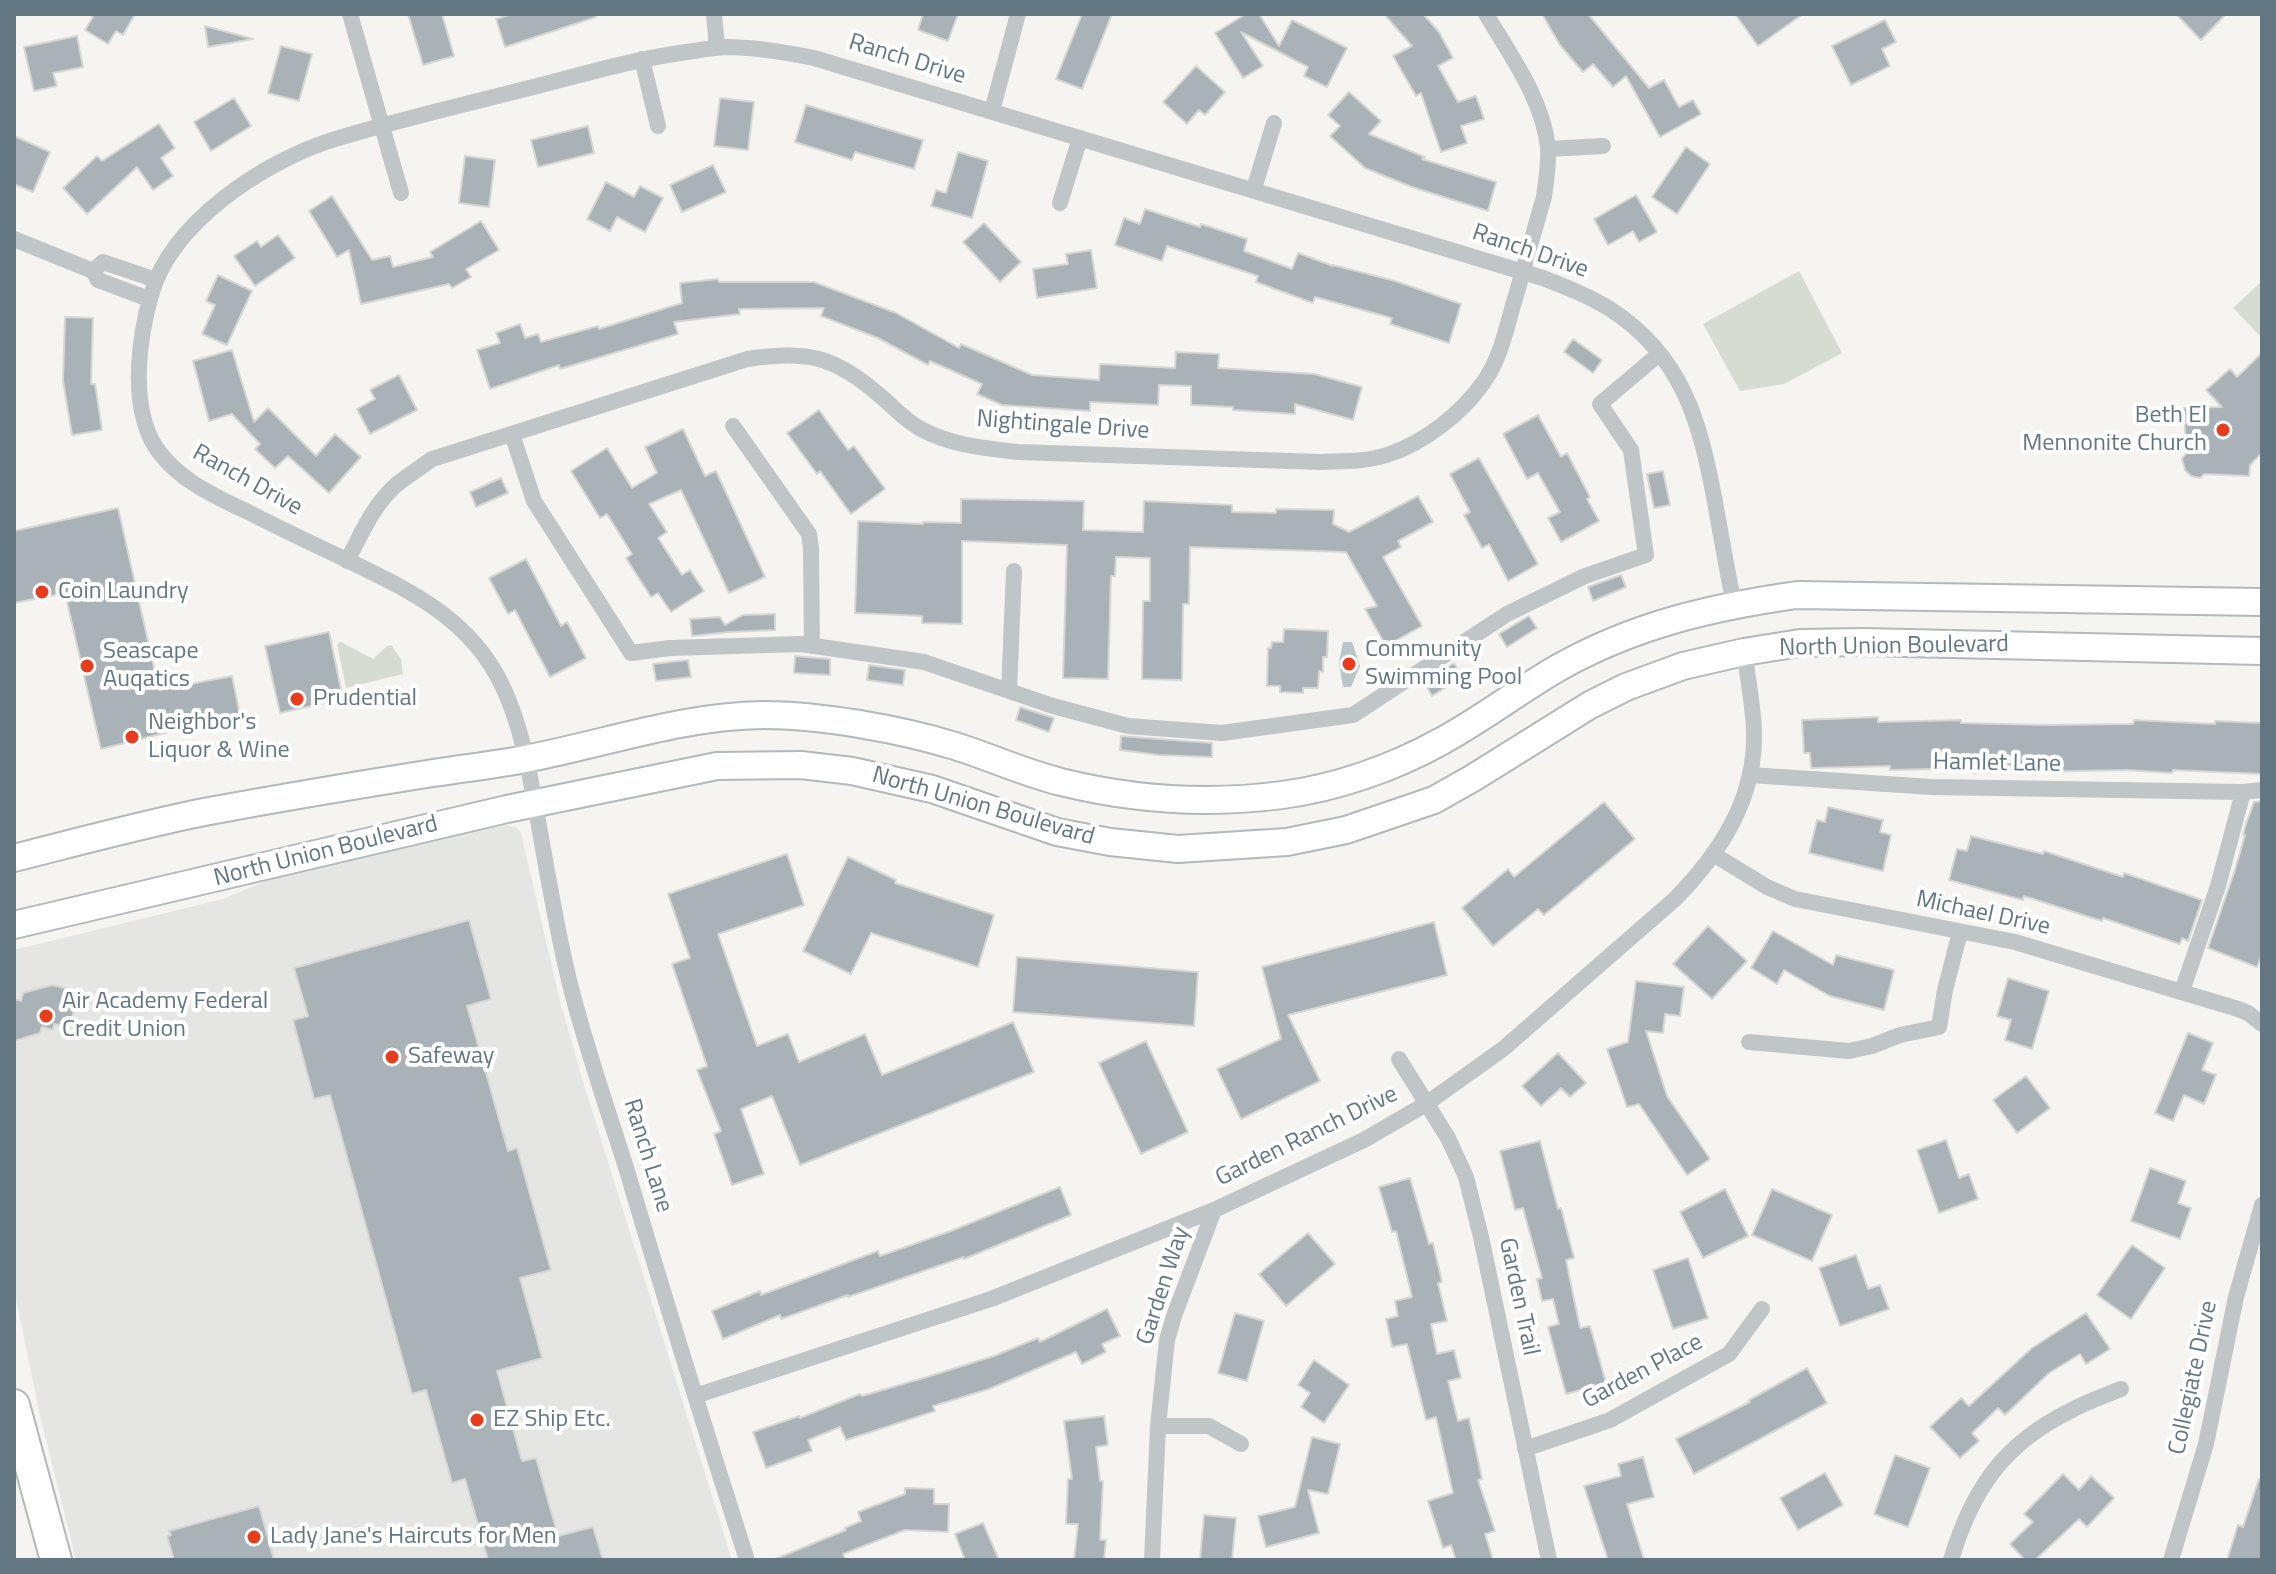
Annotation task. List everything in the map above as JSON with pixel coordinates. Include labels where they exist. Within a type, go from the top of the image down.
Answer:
[{"type":"highway","points":[[14,1405],[56,1560]]},
{"type":"main road","name":"North Union Boulevard","points":[[14,858],[199,813],[527,758],[651,728],[763,715],[812,718],[888,730],[953,745],[1054,781],[1103,792],[1165,800],[1235,800],[1288,794],[1347,780],[1396,763],[1438,744],[1559,668],[1604,645],[1652,625],[1734,604],[1797,595],[2262,602]]},
{"type":"main road","name":"North Union Boulevard","points":[[14,925],[535,803],[694,770],[750,764],[801,765],[894,780],[932,789],[1057,832],[1110,842],[1178,849],[1287,842],[1346,830],[1434,800],[1590,705],[1626,687],[1683,666],[1744,652],[1800,643],[1847,642],[2262,651]]},
{"type":"street","points":[[350,14],[401,193]]},
{"type":"street","points":[[714,14],[717,47]]},
{"type":"street","points":[[992,111],[1018,14]]},
{"type":"street","name":"Nightingale Drive","points":[[347,561],[374,511],[396,486],[432,459],[747,359],[781,354],[809,356],[839,366],[860,379],[919,429],[945,440],[1017,452],[1358,460],[1386,455],[1424,437],[1442,425],[1484,382],[1500,350],[1544,197],[1548,171],[1548,149],[1538,107],[1486,14]]},
{"type":"street","name":"Ranch Drive","points":[[527,758],[502,684],[483,653],[460,627],[435,606],[224,501],[191,481],[168,462],[152,441],[140,393],[142,343],[149,299],[164,262],[189,230],[250,180],[280,162],[324,143],[381,126],[642,59],[717,47],[749,48],[814,58],[1523,271],[1576,291],[1611,310],[1637,330],[1659,354],[1673,373],[1696,418],[1705,450],[1734,604]]},
{"type":"street","points":[[642,59],[658,126]]},
{"type":"street","points":[[1254,189],[1274,123]]},
{"type":"street","points":[[1060,203],[1080,138]]},
{"type":"street","points":[[1548,149],[1603,146]]},
{"type":"street","points":[[14,239],[93,271],[98,280],[149,299]]},
{"type":"street","points":[[93,271],[103,262],[156,280]]},
{"type":"street","points":[[512,434],[534,501],[631,653],[670,648],[812,646],[924,662],[1053,706],[1128,726],[1222,733],[1353,715],[1507,614],[1585,576],[1646,555],[1631,450],[1600,404],[1659,354]]},
{"type":"street","points":[[733,426],[809,534],[812,646]]},
{"type":"street","points":[[1009,691],[1014,571]]},
{"type":"street","name":"Garden Ranch Drive","points":[[695,1396],[991,1299],[1214,1210],[1364,1140],[1426,1104],[1503,1049],[1675,899],[1713,854],[1733,824],[1750,775],[1754,735],[1744,652]]},
{"type":"street","name":"Ranch Lane","points":[[527,758],[569,981],[747,1560]]},
{"type":"street","name":"Hamlet Lane","points":[[1750,775],[1932,787],[2262,790]]},
{"type":"street","points":[[2182,991],[2218,886],[2243,792]]},
{"type":"street","name":"Michael Drive","points":[[1713,854],[1767,887],[1795,899],[2015,942],[2255,1013],[2262,1024]]},
{"type":"street","points":[[1749,1042],[1849,1051],[1939,1027],[1960,932]]},
{"type":"street","name":"Garden Trail","points":[[1399,1059],[1448,1138],[1466,1177],[1549,1560]]},
{"type":"street","name":"Collegiate Drive","points":[[2171,1560],[2206,1444],[2236,1297],[2262,1205]]},
{"type":"street","name":"Garden Way","points":[[1152,1560],[1158,1426],[1167,1340],[1214,1210]]},
{"type":"street","name":"Garden Place","points":[[1525,1449],[1610,1420],[1729,1354],[1762,1309]]},
{"type":"street","points":[[1951,1560],[1964,1520],[1976,1496],[1992,1471],[2013,1449],[2069,1411],[2121,1389]]},
{"type":"street","points":[[1158,1426],[1209,1426],[1241,1444]]},
{"type":"shaded area","points":[[1799,271],[1842,353],[1784,384],[1740,391],[1703,324]]},
{"type":"shaded area","points":[[2262,281],[2262,337],[2261,337],[2233,308]]},
{"type":"shaded area","points":[[341,642],[373,659],[391,645],[401,659],[403,674],[346,688],[337,644]]},
{"type":"shaded area","name":"Community Swimming Pool","points":[[1343,642],[1352,642],[1360,666],[1351,687],[1343,687],[1339,663]]},
{"type":"shaded area","points":[[507,825],[516,827],[521,833],[559,997],[581,1075],[732,1560],[76,1560],[39,1411],[14,1288],[14,950],[223,899],[287,872]]},
{"type":"building","points":[[89,14],[135,14],[123,35],[116,31],[108,44],[85,30],[93,17]]},
{"type":"building","points":[[408,14],[442,14],[454,56],[423,65]]},
{"type":"building","points":[[512,14],[595,14],[596,17],[505,47],[496,19]]},
{"type":"building","points":[[923,14],[958,14],[948,41],[918,30]]},
{"type":"building","points":[[1082,14],[1112,14],[1082,89],[1056,79]]},
{"type":"building","points":[[1246,14],[1259,14],[1279,46],[1292,20],[1347,48],[1327,87],[1304,76],[1308,67],[1241,32],[1263,66],[1243,78],[1215,33]]},
{"type":"building","points":[[1384,14],[1423,14],[1439,32],[1453,58],[1438,66],[1458,102],[1476,96],[1484,119],[1461,126],[1467,143],[1441,152],[1421,93],[1416,96],[1393,56],[1412,46]]},
{"type":"building","points":[[1542,14],[1588,14],[1649,88],[1664,80],[1679,107],[1693,100],[1701,114],[1660,137],[1626,76],[1613,87],[1593,64],[1583,72],[1560,45]]},
{"type":"building","points":[[1735,14],[1803,14],[1758,46]]},
{"type":"building","points":[[2176,14],[2226,14],[2201,40]]},
{"type":"building","points":[[1885,20],[1896,42],[1882,49],[1890,66],[1851,85],[1832,46]]},
{"type":"building","points":[[205,26],[253,39],[208,47]]},
{"type":"building","points":[[77,36],[83,67],[53,73],[57,86],[34,91],[24,47]]},
{"type":"building","points":[[281,46],[312,54],[299,101],[268,93]]},
{"type":"building","points":[[1196,66],[1225,92],[1205,115],[1199,110],[1187,124],[1163,102]]},
{"type":"building","points":[[1349,92],[1381,121],[1369,134],[1425,157],[1422,159],[1496,182],[1488,211],[1412,187],[1365,168],[1330,136],[1340,126],[1328,115]]},
{"type":"building","points":[[234,98],[251,126],[211,151],[194,122]]},
{"type":"building","points":[[720,98],[754,102],[748,150],[714,146]]},
{"type":"building","points":[[806,105],[923,140],[914,169],[855,152],[852,160],[795,142]]},
{"type":"building","points":[[159,124],[175,148],[161,158],[173,176],[153,190],[137,167],[87,214],[63,188],[97,156],[102,161]]},
{"type":"building","points":[[588,126],[594,153],[538,167],[531,140]]},
{"type":"building","points":[[14,136],[50,152],[33,192],[14,184]]},
{"type":"building","points":[[1686,147],[1710,164],[1677,214],[1652,197]]},
{"type":"building","points":[[958,152],[988,161],[972,218],[931,206],[936,190],[946,193]]},
{"type":"building","points":[[465,156],[495,160],[489,207],[459,203]]},
{"type":"building","points":[[713,165],[726,192],[682,212],[670,185]]},
{"type":"building","points":[[606,182],[634,197],[640,186],[663,198],[645,232],[617,217],[610,231],[587,219]]},
{"type":"building","points":[[1636,195],[1657,232],[1639,242],[1633,231],[1608,245],[1594,219]]},
{"type":"building","points":[[332,196],[372,260],[390,256],[393,267],[433,257],[430,252],[481,221],[499,250],[466,269],[471,277],[452,288],[449,284],[361,304],[349,250],[337,257],[309,211]]},
{"type":"building","points":[[1145,209],[1247,239],[1244,251],[1292,269],[1298,253],[1461,304],[1449,343],[1390,324],[1392,318],[1315,297],[1313,303],[1256,282],[1258,276],[1167,246],[1162,261],[1115,245],[1124,218],[1140,224]]},
{"type":"building","points":[[984,223],[1021,262],[1000,282],[963,242]]},
{"type":"building","points":[[278,235],[295,258],[255,286],[234,256],[257,241],[261,247]]},
{"type":"building","points":[[1091,250],[1097,288],[1037,298],[1033,269],[1068,264],[1066,254]]},
{"type":"building","points":[[218,275],[252,291],[227,345],[202,334],[215,305],[206,301]]},
{"type":"building","points":[[718,279],[719,282],[814,282],[896,313],[959,348],[961,344],[1032,375],[1099,380],[1100,364],[1175,368],[1176,352],[1219,354],[1218,368],[1314,374],[1362,387],[1353,420],[1295,404],[1295,414],[1191,405],[1191,386],[1159,385],[1158,405],[1090,402],[1090,411],[1002,405],[977,394],[982,384],[930,361],[928,365],[878,338],[821,316],[824,308],[739,309],[740,314],[674,322],[678,334],[560,369],[559,365],[490,389],[477,350],[500,343],[496,333],[520,324],[525,338],[538,334],[541,342],[598,326],[599,329],[682,303],[680,283]]},
{"type":"building","points":[[65,317],[93,318],[91,384],[95,384],[102,430],[72,435],[63,381]]},
{"type":"building","points":[[1573,339],[1602,360],[1593,373],[1564,352]]},
{"type":"building","points":[[232,350],[254,422],[268,408],[316,456],[335,434],[361,457],[329,493],[288,456],[275,468],[255,449],[260,444],[232,414],[209,421],[193,361]]},
{"type":"building","name":"Beth El Mennonite Church","points":[[2262,353],[2262,453],[2250,465],[2249,476],[2191,476],[2185,470],[2182,459],[2187,452],[2183,408],[2222,407],[2206,390],[2230,369],[2237,377]]},
{"type":"building","points":[[399,375],[417,410],[370,434],[357,409],[375,399],[370,390]]},
{"type":"building","points":[[819,410],[848,450],[854,446],[885,489],[851,514],[787,433]]},
{"type":"building","points":[[1538,415],[1561,457],[1567,453],[1599,521],[1561,542],[1548,518],[1560,512],[1538,473],[1527,479],[1503,434]]},
{"type":"building","points":[[683,429],[705,476],[716,471],[765,577],[729,593],[681,490],[649,504],[667,532],[658,538],[682,575],[690,570],[704,591],[671,612],[658,593],[651,597],[626,558],[632,554],[607,514],[600,518],[571,471],[607,448],[632,488],[657,473],[645,447]]},
{"type":"building","points":[[1479,458],[1538,564],[1508,581],[1489,544],[1482,548],[1464,515],[1470,512],[1450,474]]},
{"type":"building","points":[[1663,471],[1670,505],[1654,508],[1647,474]]},
{"type":"building","points":[[501,478],[508,493],[476,507],[470,492]]},
{"type":"building","points":[[1418,496],[1433,522],[1398,541],[1401,547],[1383,557],[1422,626],[1386,646],[1365,609],[1377,606],[1346,552],[1190,547],[1189,604],[1183,604],[1182,680],[1142,679],[1143,601],[1150,601],[1150,558],[1116,557],[1115,576],[1111,576],[1108,679],[1063,678],[1067,545],[962,541],[962,624],[922,623],[922,616],[855,613],[858,521],[961,523],[961,499],[1084,501],[1083,530],[1143,532],[1144,501],[1232,505],[1232,512],[1334,510],[1333,524],[1349,532]]},
{"type":"building","points":[[118,508],[159,690],[232,676],[241,720],[184,731],[184,728],[101,749],[65,593],[14,603],[14,531]]},
{"type":"building","points":[[526,559],[561,626],[567,622],[586,658],[550,677],[515,610],[508,614],[489,578]]},
{"type":"building","points":[[1621,575],[1626,587],[1593,601],[1588,587]]},
{"type":"building","points":[[775,614],[775,630],[692,636],[690,619],[720,617],[725,625],[743,615]]},
{"type":"building","points":[[1529,616],[1537,628],[1507,647],[1499,634]]},
{"type":"building","points":[[1284,629],[1328,631],[1327,657],[1323,657],[1318,688],[1303,688],[1303,693],[1280,692],[1280,686],[1267,686],[1268,648],[1271,648],[1272,642],[1283,642]]},
{"type":"building","points":[[329,632],[343,699],[280,713],[265,646]]},
{"type":"building","points":[[795,656],[830,659],[830,675],[794,673]]},
{"type":"building","points":[[688,660],[691,677],[656,681],[653,664]]},
{"type":"building","points":[[1454,663],[1462,677],[1432,696],[1424,682]]},
{"type":"building","points":[[869,665],[905,670],[903,685],[867,680]]},
{"type":"building","points":[[1020,707],[1054,718],[1049,732],[1016,720]]},
{"type":"building","points":[[1878,717],[1878,722],[1961,720],[1961,723],[2042,725],[2133,724],[2134,720],[2262,723],[2262,774],[2173,770],[2172,773],[2127,770],[1973,773],[1973,768],[1890,770],[1890,766],[1811,768],[1810,753],[1804,753],[1802,720]]},
{"type":"building","points":[[1121,736],[1212,743],[1212,757],[1120,750]]},
{"type":"building","points":[[2262,801],[2262,954],[2257,967],[2208,948],[2254,802]]},
{"type":"building","points":[[1604,802],[1635,839],[1544,915],[1538,909],[1493,946],[1462,908],[1508,869],[1514,877]]},
{"type":"building","points":[[1828,807],[1883,820],[1880,832],[1891,835],[1883,871],[1809,853],[1817,820],[1825,822]]},
{"type":"building","points":[[1971,836],[2043,854],[2044,851],[2123,877],[2124,873],[2202,900],[2188,941],[2182,938],[2180,944],[2024,896],[2023,900],[1949,880],[1957,849],[1967,851]]},
{"type":"building","points":[[787,854],[804,905],[718,934],[757,1046],[788,1034],[799,1062],[865,1034],[882,1075],[1013,1022],[1034,1072],[800,1165],[772,1096],[741,1109],[764,1174],[732,1185],[714,1134],[721,1131],[697,1070],[707,1066],[672,964],[690,958],[668,894]]},
{"type":"building","points":[[848,857],[896,880],[895,883],[994,915],[978,967],[871,933],[851,974],[803,951]]},
{"type":"building","points":[[469,920],[491,999],[467,1006],[508,1151],[517,1148],[551,1270],[520,1278],[542,1358],[497,1371],[522,1461],[536,1458],[558,1536],[593,1527],[603,1560],[488,1560],[465,1479],[452,1483],[426,1390],[412,1394],[330,1095],[314,1099],[293,1020],[308,1016],[294,968]]},
{"type":"building","points":[[1434,922],[1447,975],[1288,1015],[1320,1081],[1241,1119],[1217,1069],[1281,1039],[1262,967]]},
{"type":"building","points":[[1708,926],[1747,961],[1712,999],[1673,964]]},
{"type":"building","points":[[1773,931],[1833,965],[1836,955],[1894,970],[1884,1010],[1830,996],[1784,970],[1777,984],[1751,968]]},
{"type":"building","points":[[1017,957],[1198,972],[1194,1026],[1013,1012]]},
{"type":"building","points":[[2008,978],[2049,991],[2032,1049],[2005,1040],[2011,1020],[1997,1016]]},
{"type":"building","points":[[1636,981],[1684,987],[1680,1016],[1665,1014],[1663,1033],[1646,1031],[1667,1096],[1710,1159],[1687,1175],[1639,1104],[1627,1107],[1607,1049],[1628,1042]]},
{"type":"building","name":"Air Academy Federal Credit Union","points":[[52,985],[74,990],[71,1000],[77,1001],[71,1021],[66,1020],[65,1026],[54,1024],[53,1030],[42,1027],[40,1033],[14,1041],[14,999],[21,1001],[23,993]]},
{"type":"building","points":[[2188,1033],[2213,1043],[2202,1070],[2216,1075],[2204,1104],[2184,1095],[2173,1121],[2155,1113]]},
{"type":"building","points":[[1146,1041],[1188,1132],[1141,1154],[1099,1063]]},
{"type":"building","points":[[1558,1053],[1586,1083],[1570,1097],[1561,1088],[1541,1106],[1522,1086]]},
{"type":"building","points":[[2026,1076],[2050,1108],[2017,1133],[1993,1100]]},
{"type":"building","points":[[1946,1140],[1959,1178],[1969,1174],[1978,1199],[1939,1213],[1917,1150]]},
{"type":"building","points":[[1540,1141],[1574,1258],[1566,1260],[1580,1328],[1590,1326],[1606,1383],[1566,1394],[1548,1327],[1559,1324],[1553,1299],[1542,1301],[1537,1279],[1542,1278],[1523,1208],[1515,1210],[1500,1151]]},
{"type":"building","points":[[2150,1168],[2186,1181],[2178,1203],[2191,1208],[2180,1239],[2131,1221]]},
{"type":"building","points":[[1410,1178],[1429,1244],[1433,1243],[1442,1282],[1438,1283],[1447,1321],[1431,1324],[1437,1354],[1454,1350],[1461,1378],[1448,1381],[1458,1421],[1469,1418],[1482,1479],[1478,1480],[1495,1531],[1485,1534],[1493,1560],[1456,1560],[1451,1545],[1443,1548],[1428,1501],[1453,1493],[1436,1417],[1426,1420],[1407,1344],[1392,1347],[1386,1319],[1398,1316],[1395,1301],[1412,1297],[1396,1231],[1392,1232],[1379,1187]]},
{"type":"building","points":[[1060,1187],[1071,1215],[964,1259],[781,1319],[780,1315],[723,1339],[712,1311],[760,1291],[761,1295],[878,1251],[880,1256],[951,1231]]},
{"type":"building","points":[[1725,1189],[1748,1236],[1703,1258],[1680,1212]]},
{"type":"building","points":[[1772,1189],[1832,1215],[1812,1261],[1752,1235]]},
{"type":"building","points":[[1308,1233],[1335,1264],[1286,1306],[1259,1274]]},
{"type":"building","points":[[2132,1245],[2165,1268],[2131,1319],[2097,1295]]},
{"type":"building","points":[[1856,1255],[1868,1289],[1880,1285],[1889,1309],[1840,1326],[1819,1268]]},
{"type":"building","points":[[1688,1258],[1708,1318],[1673,1329],[1653,1270]]},
{"type":"building","points":[[1107,1309],[1120,1336],[1102,1344],[1106,1352],[1082,1364],[1076,1352],[989,1389],[933,1406],[935,1411],[846,1440],[840,1427],[808,1440],[812,1451],[766,1468],[753,1432],[800,1418],[860,1394],[862,1396],[994,1356],[1038,1338],[1040,1342]]},
{"type":"building","points":[[1235,1313],[1264,1321],[1247,1381],[1218,1373]]},
{"type":"building","points":[[2086,1313],[2110,1349],[2086,1364],[2080,1354],[2049,1373],[2005,1415],[1998,1408],[1972,1433],[1979,1441],[1960,1458],[1930,1427],[1961,1398],[1969,1406],[2032,1348]]},
{"type":"building","points":[[1314,1360],[1349,1385],[1324,1423],[1301,1407],[1310,1393],[1298,1385]]},
{"type":"building","points":[[1807,1368],[1827,1403],[1694,1474],[1676,1439],[1750,1402]]},
{"type":"building","points":[[1104,1416],[1108,1445],[1096,1447],[1100,1481],[1103,1481],[1100,1540],[1106,1540],[1104,1560],[1074,1560],[1078,1524],[1066,1524],[1068,1479],[1072,1479],[1064,1421]]},
{"type":"building","points":[[1312,1437],[1340,1444],[1328,1494],[1308,1490],[1319,1533],[1266,1547],[1258,1516],[1295,1507]]},
{"type":"building","points":[[1895,1455],[1930,1468],[1908,1527],[1874,1514]]},
{"type":"building","points":[[1643,1457],[1654,1497],[1627,1504],[1644,1560],[1608,1560],[1584,1486],[1621,1476],[1618,1464]]},
{"type":"building","points":[[1825,1473],[1843,1505],[1798,1530],[1780,1498]]},
{"type":"building","points":[[2063,1474],[2079,1490],[2091,1476],[2114,1498],[2087,1527],[2079,1519],[2035,1560],[2025,1560],[2010,1544],[2033,1522],[2024,1514]]},
{"type":"building","points":[[2259,1479],[2262,1480],[2262,1560],[2227,1560],[2238,1525],[2243,1527]]},
{"type":"building","points":[[905,1488],[934,1489],[934,1504],[949,1504],[948,1532],[905,1530],[843,1554],[846,1560],[773,1560],[846,1530],[861,1521],[858,1512],[905,1494]]},
{"type":"building","points":[[259,1506],[274,1560],[174,1560],[167,1536],[171,1535],[169,1531]]},
{"type":"building","points":[[1204,1515],[1236,1518],[1232,1560],[1200,1560]]},
{"type":"building","points":[[983,1523],[999,1560],[965,1560],[955,1534]]},
{"type":"place","name":"Beth El Mennonite Church","points":[[2223,430]]},
{"type":"place","name":"Coin Laundry","points":[[42,592]]},
{"type":"place","name":"Community Swimming Pool","points":[[1349,664]]},
{"type":"place","name":"Seascape Auqatics","points":[[87,666]]},
{"type":"place","name":"Prudential","points":[[297,699]]},
{"type":"place","name":"Neighbor's Liquor & Wine","points":[[132,737]]},
{"type":"place","name":"Air Academy Federal Credit Union","points":[[46,1016]]},
{"type":"place","name":"Safeway","points":[[392,1057]]},
{"type":"place","name":"EZ Ship Etc.","points":[[477,1420]]},
{"type":"place","name":"Lady Jane's Haircuts for Men","points":[[254,1537]]}]
